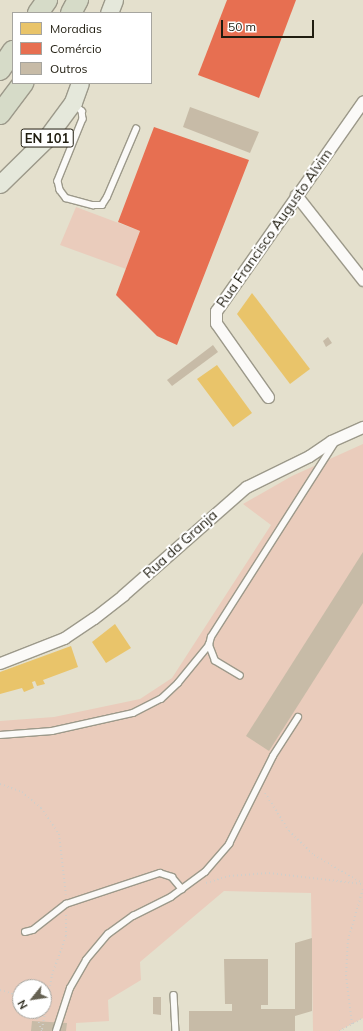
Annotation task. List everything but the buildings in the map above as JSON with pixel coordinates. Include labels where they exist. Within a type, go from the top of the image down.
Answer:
[{"type":"highway","points":[[39,12],[47,0]]},
{"type":"highway","points":[[72,12],[78,0]]},
{"type":"highway","points":[[0,70],[12,52]]},
{"type":"highway","points":[[0,114],[22,84]]},
{"type":"main road","points":[[109,12],[114,0]]},
{"type":"main road","name":"EN 101","points":[[0,184],[45,140],[73,102],[80,84]]},
{"type":"street","name":"Rua Francisco Augusto Alvim","points":[[268,397],[216,323],[216,311],[363,101]]},
{"type":"street","points":[[296,195],[363,280]]},
{"type":"street","name":"Rua da Granja","points":[[0,663],[64,638],[123,595],[246,487],[308,456],[339,437],[363,427]]},
{"type":"lane","points":[[73,102],[82,111],[83,119],[58,181],[60,190],[66,198],[93,205],[102,205],[108,197],[136,129]]},
{"type":"lane","points":[[0,735],[52,731],[133,712],[160,699],[178,683],[209,645],[214,630],[339,437]]},
{"type":"lane","points":[[209,645],[214,661],[240,676]]},
{"type":"lane","points":[[56,1031],[70,988],[86,960],[108,934],[133,916],[182,889],[205,872],[229,844],[273,756],[298,717]]},
{"type":"lane","points":[[25,932],[33,930],[66,904],[160,873],[172,877],[182,889]]},
{"type":"lane","points":[[174,995],[176,1031]]},
{"type":"path","points":[[0,784],[22,792],[41,808],[59,834],[66,904],[66,936],[52,975],[42,1030]]},
{"type":"path","points":[[259,784],[289,831],[314,855],[363,884]]},
{"type":"path","points":[[202,885],[229,876],[269,873],[363,884]]},
{"type":"path","points":[[352,1024],[346,976],[348,940],[363,890]]},
{"type":"path","points":[[0,990],[12,994]]},
{"type":"path","points":[[339,1031],[363,1018]]},
{"type":"path","points":[[37,1019],[42,1030]]},
{"type":"shaded area","points":[[76,207],[140,231],[126,269],[60,245]]},
{"type":"shaded area","points":[[363,444],[363,1018],[339,1031],[313,1031],[311,893],[224,891],[140,962],[141,980],[108,1000],[109,1021],[76,1023],[76,1031],[0,1031],[0,721],[54,717],[140,699],[172,678],[271,525],[243,504],[292,476]]}]
